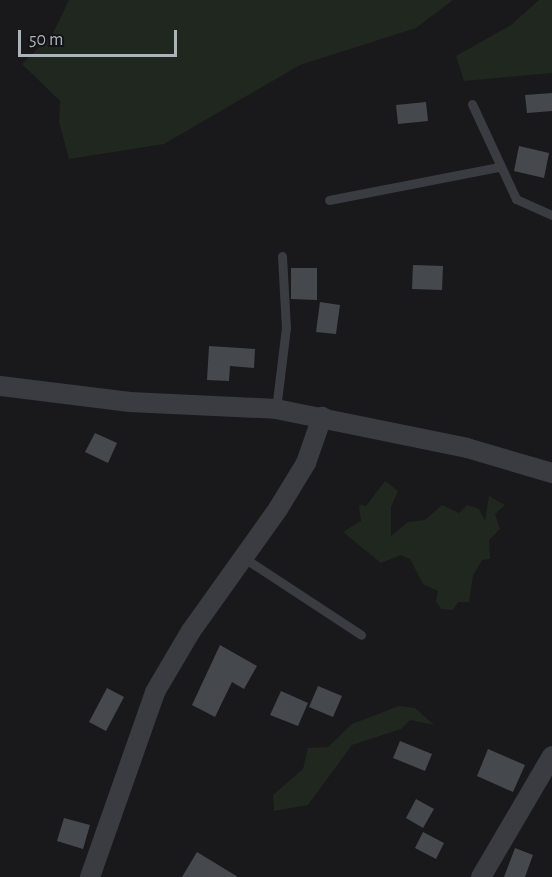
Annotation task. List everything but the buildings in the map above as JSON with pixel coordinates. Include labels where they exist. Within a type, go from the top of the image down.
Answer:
[{"type":"street","points":[[0,386],[130,402],[276,410],[322,417],[552,473]]},
{"type":"street","points":[[90,877],[155,692],[306,463],[322,417]]},
{"type":"street","points":[[481,877],[552,756]]},
{"type":"lane","points":[[472,104],[498,167],[516,200],[552,215]]},
{"type":"lane","points":[[329,200],[498,167]]},
{"type":"lane","points":[[276,410],[286,328],[282,256]]},
{"type":"lane","points":[[244,558],[362,635]]},
{"type":"shaded area","points":[[69,0],[453,0],[416,28],[300,65],[164,144],[69,159],[59,122],[60,101],[22,64],[52,35]]},
{"type":"shaded area","points":[[539,0],[552,0],[552,73],[464,81],[456,56],[511,25]]},
{"type":"shaded area","points":[[385,481],[398,491],[391,507],[391,536],[408,522],[425,520],[442,505],[459,513],[467,505],[479,509],[485,521],[489,496],[505,505],[495,514],[500,529],[489,540],[490,559],[482,560],[473,576],[469,602],[458,602],[453,610],[441,609],[436,601],[438,591],[423,584],[410,559],[401,555],[381,563],[343,532],[361,521],[359,505],[366,506]]},
{"type":"shaded area","points":[[399,706],[415,708],[434,725],[410,720],[401,729],[352,745],[308,805],[274,811],[273,795],[303,769],[308,748],[328,747],[352,724]]}]
